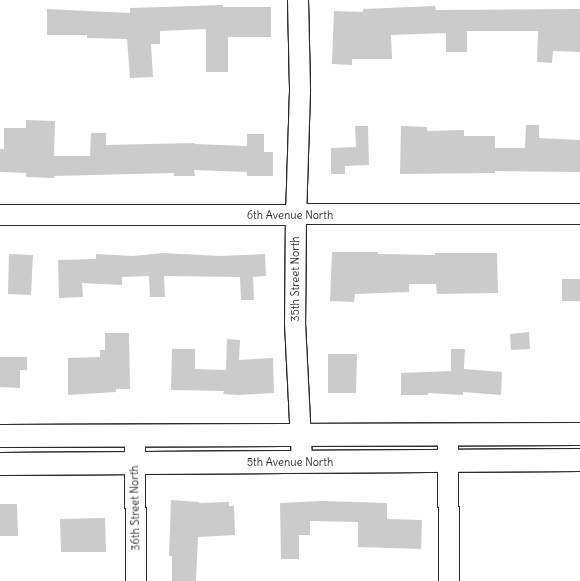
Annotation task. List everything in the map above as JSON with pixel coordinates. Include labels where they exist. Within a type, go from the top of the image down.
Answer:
[{"type":"main road","points":[[0,436],[580,434]]},
{"type":"main road","name":"5th Avenue North","points":[[0,464],[580,460]]},
{"type":"street","name":"35th Street North","points":[[298,0],[300,91],[296,215],[295,323],[302,462]]},
{"type":"street","name":"6th Avenue North","points":[[0,215],[580,214]]},
{"type":"street","points":[[448,434],[449,581]]},
{"type":"street","name":"36th Street North","points":[[135,435],[136,581]]},
{"type":"building","points":[[223,5],[223,7],[271,7],[271,37],[228,37],[228,72],[206,72],[206,29],[160,31],[160,44],[151,44],[153,77],[130,78],[127,39],[87,38],[87,35],[47,35],[47,9],[130,13],[130,8]]},
{"type":"building","points":[[435,6],[436,10],[580,9],[580,52],[553,51],[552,63],[537,62],[538,31],[467,31],[467,52],[446,52],[446,33],[391,35],[392,59],[352,59],[352,65],[332,64],[334,11],[363,12],[363,9]]},
{"type":"building","points":[[26,120],[55,121],[54,156],[90,156],[91,133],[106,133],[106,145],[194,143],[247,146],[247,134],[264,134],[264,152],[273,152],[273,176],[247,176],[247,172],[194,170],[195,176],[174,176],[174,173],[54,176],[54,178],[26,177],[26,173],[0,172],[0,149],[4,149],[4,128],[26,128]]},
{"type":"building","points":[[526,125],[539,125],[539,138],[580,140],[580,172],[495,171],[495,173],[400,174],[401,126],[427,127],[427,131],[464,130],[464,136],[495,136],[495,148],[525,148]]},
{"type":"building","points":[[355,126],[368,126],[369,165],[345,166],[345,174],[331,174],[331,148],[356,147]]},
{"type":"building","points":[[332,252],[378,252],[378,254],[435,255],[435,253],[497,253],[498,293],[437,294],[436,284],[409,284],[409,292],[355,294],[354,302],[330,301]]},
{"type":"building","points":[[163,253],[220,256],[265,254],[266,276],[253,277],[254,300],[241,300],[240,277],[164,276],[165,297],[150,297],[149,276],[122,277],[122,285],[82,283],[83,297],[59,298],[58,260],[96,259],[96,254],[133,256]]},
{"type":"building","points":[[9,254],[33,255],[31,295],[8,294]]},
{"type":"building","points":[[562,279],[580,279],[580,301],[562,301]]},
{"type":"building","points":[[529,332],[530,349],[511,350],[510,334]]},
{"type":"building","points":[[105,333],[129,333],[130,389],[116,389],[116,392],[68,395],[68,358],[100,357],[100,350],[105,350]]},
{"type":"building","points":[[227,339],[240,340],[239,360],[273,358],[274,393],[238,395],[223,394],[224,391],[171,390],[172,349],[195,349],[195,369],[226,370]]},
{"type":"building","points":[[451,349],[465,349],[464,369],[502,372],[501,395],[463,392],[463,395],[428,393],[428,395],[401,395],[401,373],[451,371]]},
{"type":"building","points":[[328,354],[357,354],[356,393],[328,393]]},
{"type":"building","points":[[0,357],[27,357],[27,370],[20,370],[20,388],[0,387]]},
{"type":"building","points":[[171,500],[199,503],[229,502],[229,506],[234,506],[235,535],[198,537],[196,581],[172,581],[172,556],[169,556]]},
{"type":"building","points":[[321,501],[387,503],[387,519],[422,520],[421,549],[358,547],[358,522],[310,521],[310,535],[299,535],[299,559],[281,559],[280,503]]},
{"type":"building","points":[[0,504],[17,504],[18,536],[0,536]]},
{"type":"building","points":[[105,518],[106,552],[61,552],[60,519]]}]
